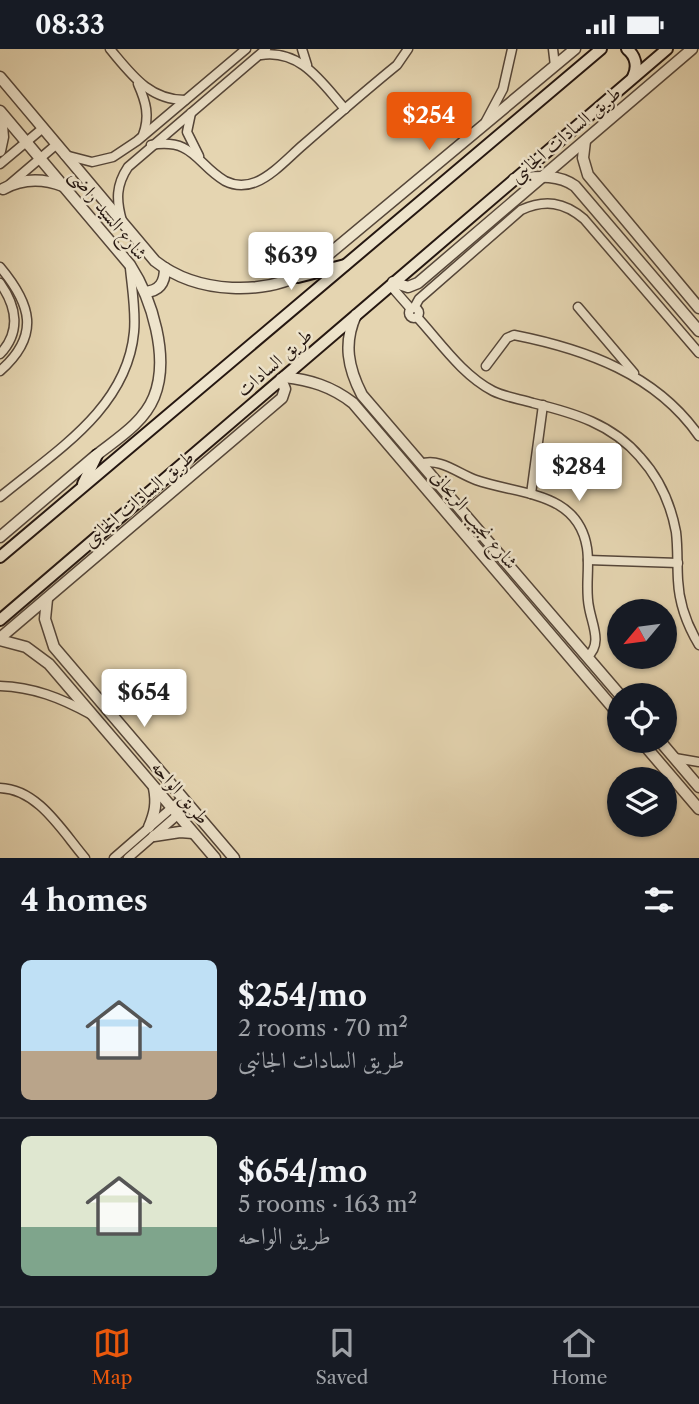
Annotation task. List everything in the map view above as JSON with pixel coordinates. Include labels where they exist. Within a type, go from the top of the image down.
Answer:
[{"type":"main road","name":"طريق السادات","points":[[0,557],[601,49]]},
{"type":"main road","points":[[627,49],[635,58],[632,80]]},
{"type":"main road","name":"طريق السادات","points":[[0,619],[667,49]]},
{"type":"main road","points":[[298,277],[348,264]]},
{"type":"main road","points":[[81,489],[97,455]]},
{"type":"street","points":[[110,49],[137,81],[158,96],[185,100]]},
{"type":"street","points":[[64,154],[80,160],[103,161],[113,157],[140,138],[246,49]]},
{"type":"street","points":[[302,49],[309,68]]},
{"type":"street","points":[[148,148],[161,144],[181,147],[200,158],[217,175],[230,183],[253,183],[267,175],[397,65],[408,49]]},
{"type":"street","points":[[483,127],[503,89],[512,49]]},
{"type":"street","points":[[553,49],[555,66]]},
{"type":"street","points":[[298,277],[324,260],[575,49]]},
{"type":"street","name":"طريق السادات الجانبى","points":[[391,283],[408,287],[418,283],[692,49]]},
{"type":"street","points":[[122,223],[118,207],[118,186],[128,167],[262,52],[290,57],[309,68],[345,109]]},
{"type":"street","name":"شارع السيد راضى","points":[[0,77],[147,253],[165,268],[185,278],[228,287],[267,286],[298,277]]},
{"type":"street","points":[[137,81],[147,109],[146,127],[140,138]]},
{"type":"street","points":[[0,111],[4,124],[0,151]]},
{"type":"street","name":"شارع السيد راضى","points":[[0,111],[130,265],[145,292],[157,335],[159,367],[155,396],[138,421],[97,455]]},
{"type":"street","points":[[191,112],[187,132],[200,158]]},
{"type":"street","points":[[169,114],[177,124]]},
{"type":"street","points":[[0,164],[43,128]]},
{"type":"street","points":[[140,138],[148,148]]},
{"type":"street","points":[[585,141],[584,167],[596,187],[699,308]]},
{"type":"street","points":[[2,191],[57,144]]},
{"type":"street","points":[[514,179],[541,177],[568,181],[585,197],[699,331]]},
{"type":"street","points":[[2,191],[14,183],[26,180],[52,182],[64,187]]},
{"type":"street","points":[[585,197],[589,190],[596,187]]},
{"type":"street","points":[[414,311],[419,299],[521,210],[531,205],[554,203],[584,219],[699,353]]},
{"type":"street","points":[[0,497],[95,416],[115,391],[128,362],[134,331],[130,265]]},
{"type":"street","points":[[0,267],[21,295],[27,317],[26,330],[18,352],[0,371]]},
{"type":"street","points":[[145,292],[161,286],[165,268]]},
{"type":"street","points":[[0,283],[14,308],[15,319],[11,339],[0,354]]},
{"type":"street","points":[[391,283],[475,380],[495,392],[597,423],[640,456],[656,478],[668,503],[676,534],[680,599],[685,617],[699,645]]},
{"type":"street","points":[[578,307],[638,378]]},
{"type":"street","name":"شارع نجيب الريحانى","points":[[357,313],[350,328],[348,354],[354,379],[362,395],[610,683]]},
{"type":"street","points":[[486,366],[507,338],[514,335],[601,359],[638,378],[671,403],[699,436]]},
{"type":"street","points":[[601,359],[614,349]]},
{"type":"street","name":"طريق السادات الجانبى","points":[[0,639],[282,398],[285,389],[282,378]]},
{"type":"street","name":"شارع نجيب الريحانى","points":[[282,378],[317,382],[330,387],[353,403],[607,701]]},
{"type":"street","points":[[353,403],[362,395]]},
{"type":"street","points":[[531,494],[543,405]]},
{"type":"street","points":[[0,537],[97,455]]},
{"type":"street","points":[[421,464],[436,462],[492,485],[554,501],[572,516],[584,537],[588,561],[587,598],[596,641],[592,653],[587,657]]},
{"type":"street","points":[[588,561],[678,563]]},
{"type":"street","name":"طريق الواحه","points":[[47,599],[47,628],[54,647],[234,858]]},
{"type":"street","points":[[555,641],[566,632]]},
{"type":"street","name":"طريق الواحه","points":[[0,639],[26,647],[38,654],[53,669],[215,858]]},
{"type":"street","points":[[53,669],[64,659]]},
{"type":"street","points":[[0,686],[42,692],[93,716]]},
{"type":"street","points":[[651,753],[699,809]]},
{"type":"street","points":[[670,753],[699,787]]},
{"type":"street","points":[[673,757],[699,762]]},
{"type":"street","points":[[128,858],[151,832],[156,801],[154,787]]},
{"type":"street","points":[[0,788],[12,788],[26,793],[85,858]]},
{"type":"street","points":[[114,858],[151,832],[186,802]]},
{"type":"street","points":[[151,832],[193,833]]}]
